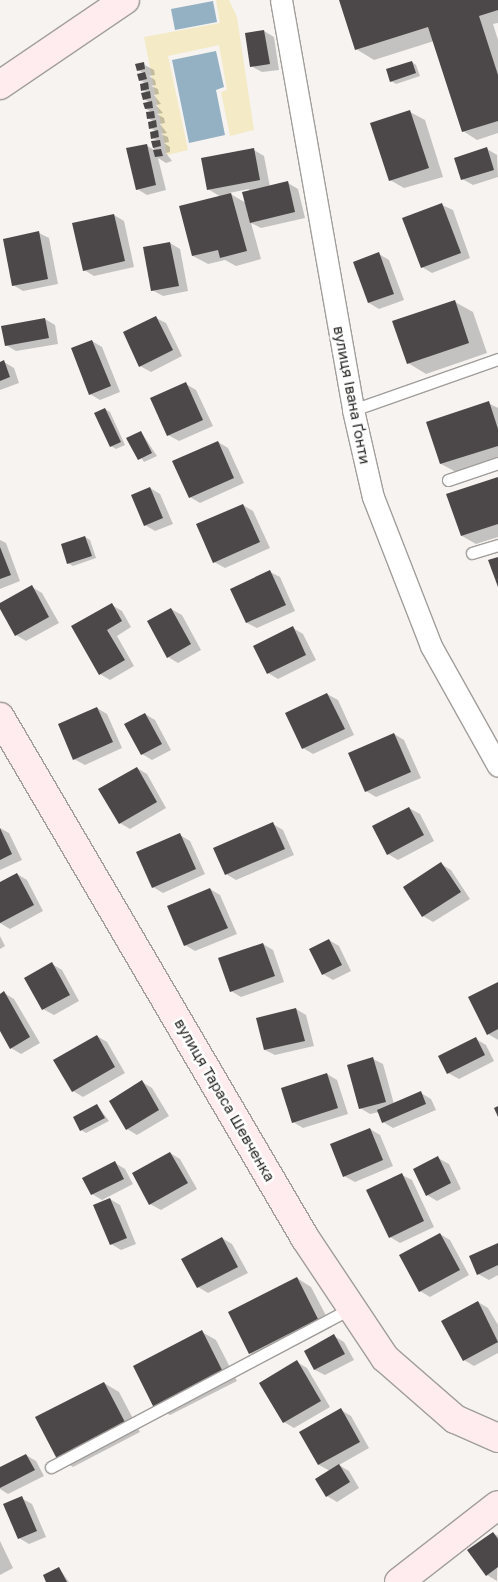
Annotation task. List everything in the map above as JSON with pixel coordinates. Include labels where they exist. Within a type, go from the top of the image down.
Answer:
[{"type":"street","points":[[0,85],[126,0]]},
{"type":"street","name":"вулиця Івана Ґонти","points":[[281,0],[352,410],[373,497],[431,646],[498,766]]},
{"type":"street","name":"вулиця Тараса Шевченка","points":[[0,717],[305,1238],[385,1358],[455,1419],[498,1438]]},
{"type":"street","points":[[399,1582],[498,1505]]},
{"type":"lane","points":[[352,410],[498,359]]},
{"type":"lane","points":[[448,480],[498,462]]},
{"type":"lane","points":[[472,553],[498,544]]},
{"type":"lane","points":[[51,1467],[351,1308]]},
{"type":"sand","points":[[216,0],[229,0],[237,17],[254,130],[230,136],[221,92],[227,90],[219,45],[168,56],[188,150],[167,155],[144,37],[220,23]]},
{"type":"water","points":[[213,1],[217,22],[175,30],[171,9]]},
{"type":"water","points":[[216,51],[224,87],[216,90],[225,135],[189,143],[172,60]]},
{"type":"building","points":[[339,0],[498,0],[498,10],[479,16],[498,75],[498,121],[462,132],[428,27],[355,50]]},
{"type":"building","points":[[264,30],[270,64],[250,67],[245,33]]},
{"type":"building","points":[[412,61],[416,73],[390,82],[386,69]]},
{"type":"building","points":[[144,62],[145,69],[137,71],[135,64]]},
{"type":"building","points":[[145,72],[147,79],[139,81],[137,74]]},
{"type":"building","points":[[148,82],[149,89],[141,91],[140,84]]},
{"type":"building","points":[[150,91],[151,98],[143,100],[141,93]]},
{"type":"building","points":[[152,101],[153,108],[145,109],[143,103]]},
{"type":"building","points":[[410,110],[429,168],[389,181],[370,123]]},
{"type":"building","points":[[154,111],[155,118],[147,119],[146,112]]},
{"type":"building","points":[[156,120],[157,127],[149,129],[148,122]]},
{"type":"building","points":[[158,130],[159,137],[151,139],[150,132]]},
{"type":"building","points":[[160,140],[161,146],[153,148],[151,141]]},
{"type":"building","points":[[147,144],[156,185],[136,190],[126,148]]},
{"type":"building","points":[[487,147],[494,170],[461,180],[454,158]]},
{"type":"building","points":[[254,148],[260,180],[207,190],[201,158]]},
{"type":"building","points":[[161,149],[163,156],[155,157],[153,150]]},
{"type":"building","points":[[288,181],[295,212],[250,223],[242,192]]},
{"type":"building","points":[[231,193],[247,251],[220,258],[218,250],[192,256],[179,206]]},
{"type":"building","points":[[442,203],[461,253],[421,268],[402,218]]},
{"type":"building","points":[[114,214],[125,261],[83,271],[72,223]]},
{"type":"building","points":[[39,231],[48,279],[12,286],[3,239]]},
{"type":"building","points":[[170,242],[179,286],[151,291],[143,247]]},
{"type":"building","points":[[379,252],[394,294],[368,303],[353,262]]},
{"type":"building","points":[[455,300],[469,343],[407,364],[392,321]]},
{"type":"building","points":[[156,316],[173,350],[139,367],[123,332]]},
{"type":"building","points":[[45,318],[49,338],[5,346],[1,326]]},
{"type":"building","points":[[92,340],[111,386],[89,395],[71,348]]},
{"type":"building","points":[[4,360],[10,377],[0,381],[0,362]]},
{"type":"building","points":[[186,382],[203,420],[167,436],[150,398]]},
{"type":"building","points":[[489,401],[498,429],[498,446],[440,464],[426,422]]},
{"type":"building","points":[[105,408],[121,442],[110,447],[94,413]]},
{"type":"building","points":[[141,431],[152,453],[138,460],[126,438]]},
{"type":"building","points":[[218,441],[234,478],[189,498],[172,461]]},
{"type":"building","points":[[498,477],[498,524],[461,536],[446,494]]},
{"type":"building","points":[[150,487],[163,518],[144,526],[131,495]]},
{"type":"building","points":[[243,504],[260,542],[213,563],[196,524]]},
{"type":"building","points":[[85,536],[92,556],[67,564],[61,544]]},
{"type":"building","points":[[0,547],[11,575],[0,579]]},
{"type":"building","points":[[498,557],[498,587],[488,560]]},
{"type":"building","points":[[270,570],[286,605],[246,623],[230,589]]},
{"type":"building","points":[[32,585],[49,617],[15,636],[0,609],[0,603]]},
{"type":"building","points":[[112,603],[122,621],[107,630],[125,660],[99,675],[71,626]]},
{"type":"building","points":[[171,608],[191,644],[167,658],[147,621]]},
{"type":"building","points":[[293,626],[306,655],[267,674],[253,646]]},
{"type":"building","points":[[327,693],[345,729],[302,749],[285,713]]},
{"type":"building","points":[[97,707],[113,742],[73,760],[58,724]]},
{"type":"building","points":[[145,713],[162,744],[141,755],[124,724]]},
{"type":"building","points":[[394,733],[411,772],[365,792],[348,753]]},
{"type":"building","points":[[137,767],[157,802],[119,824],[98,789]]},
{"type":"building","points":[[409,807],[424,835],[387,855],[372,826]]},
{"type":"building","points":[[273,822],[285,849],[225,875],[213,848]]},
{"type":"building","points":[[0,828],[12,854],[0,860]]},
{"type":"building","points":[[180,833],[196,869],[152,888],[136,852]]},
{"type":"building","points":[[441,862],[461,892],[422,917],[403,887]]},
{"type":"building","points":[[17,873],[34,905],[0,923],[0,882]]},
{"type":"building","points":[[210,888],[228,928],[184,946],[167,906]]},
{"type":"building","points":[[329,939],[342,965],[322,975],[309,949]]},
{"type":"building","points":[[263,943],[275,976],[230,992],[218,958]]},
{"type":"building","points":[[52,962],[70,995],[42,1010],[24,978]]},
{"type":"building","points":[[498,982],[498,1029],[487,1035],[468,997]]},
{"type":"building","points":[[4,991],[30,1037],[10,1049],[0,1031],[0,994]]},
{"type":"building","points":[[296,1008],[305,1041],[264,1050],[256,1018]]},
{"type":"building","points":[[97,1035],[115,1067],[72,1092],[53,1060]]},
{"type":"building","points":[[476,1037],[485,1055],[447,1074],[438,1056]]},
{"type":"building","points":[[373,1057],[386,1102],[359,1109],[347,1065]]},
{"type":"building","points":[[327,1073],[338,1108],[292,1123],[281,1088]]},
{"type":"building","points":[[142,1080],[159,1110],[126,1130],[109,1101]]},
{"type":"building","points":[[421,1091],[426,1104],[382,1123],[377,1110]]},
{"type":"building","points":[[97,1104],[105,1118],[80,1131],[73,1117]]},
{"type":"building","points":[[498,1106],[498,1117],[494,1108]]},
{"type":"building","points":[[370,1128],[383,1160],[343,1177],[330,1144]]},
{"type":"building","points":[[170,1152],[188,1183],[149,1205],[132,1173]]},
{"type":"building","points":[[438,1156],[451,1183],[426,1196],[413,1169]]},
{"type":"building","points":[[115,1161],[124,1179],[91,1195],[82,1178]]},
{"type":"building","points":[[402,1173],[424,1221],[389,1238],[366,1190]]},
{"type":"building","points":[[110,1198],[127,1238],[110,1245],[93,1205]]},
{"type":"building","points":[[440,1233],[460,1270],[419,1292],[399,1255]]},
{"type":"building","points":[[222,1237],[238,1267],[197,1288],[181,1259]]},
{"type":"building","points":[[498,1243],[498,1265],[477,1275],[469,1256]]},
{"type":"building","points":[[297,1277],[318,1319],[249,1354],[228,1312]]},
{"type":"building","points":[[478,1301],[498,1342],[463,1361],[441,1321]]},
{"type":"building","points":[[202,1330],[223,1372],[154,1408],[133,1366]]},
{"type":"building","points":[[334,1334],[345,1354],[314,1370],[304,1351]]},
{"type":"building","points":[[297,1360],[321,1401],[283,1423],[259,1383]]},
{"type":"building","points":[[104,1382],[126,1424],[57,1459],[35,1417]]},
{"type":"building","points":[[341,1408],[360,1442],[318,1465],[299,1432]]},
{"type":"building","points":[[26,1454],[35,1470],[0,1488],[0,1467]]},
{"type":"building","points":[[339,1464],[350,1482],[326,1497],[315,1479]]},
{"type":"building","points":[[22,1496],[37,1531],[18,1539],[3,1504]]},
{"type":"building","points":[[493,1532],[498,1539],[498,1567],[486,1576],[467,1550]]},
{"type":"building","points":[[59,1567],[67,1582],[46,1582],[43,1575]]}]
